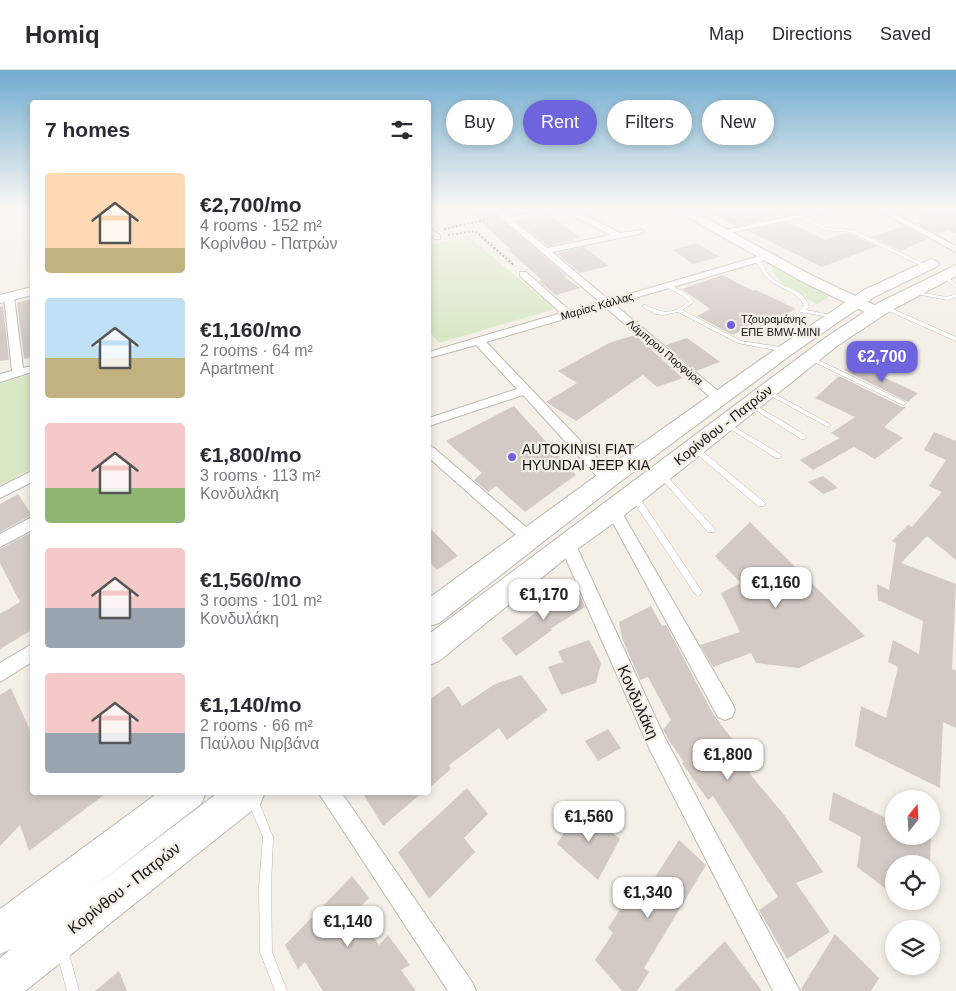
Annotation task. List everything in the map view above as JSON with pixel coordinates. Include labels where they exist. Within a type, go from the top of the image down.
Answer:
[{"type":"highway","name":"Κορίνθου - Πατρών","points":[[431,612],[608,479],[720,399],[870,305],[926,266],[956,253]]},
{"type":"highway","name":"Κορίνθου - Πατρών","points":[[431,649],[567,542],[623,502],[766,392],[798,350],[834,317],[913,292],[952,277]]},
{"type":"highway","points":[[0,934],[185,795]]},
{"type":"highway","name":"Κορίνθου - Πατρών","points":[[0,984],[244,795]]},
{"type":"main road","points":[[748,251],[761,259],[870,305]]},
{"type":"main road","points":[[768,251],[870,305]]},
{"type":"main road","points":[[4,298],[30,292]]},
{"type":"street","points":[[546,252],[551,251]]},
{"type":"street","name":"Λάμπρου Πορφύρα","points":[[546,252],[720,399]]},
{"type":"street","name":"Μαρίας Κάλλας","points":[[433,354],[761,259]]},
{"type":"street","points":[[523,274],[568,314]]},
{"type":"street","points":[[4,298],[18,373]]},
{"type":"street","points":[[478,340],[608,479]]},
{"type":"street","points":[[0,378],[30,370]]},
{"type":"street","points":[[431,421],[525,390]]},
{"type":"street","points":[[431,453],[529,538]]},
{"type":"street","points":[[0,493],[30,477]]},
{"type":"street","points":[[623,502],[724,710]]},
{"type":"street","points":[[0,541],[30,524]]},
{"type":"street","name":"Κονδυλάκη","points":[[567,542],[657,743],[787,991]]},
{"type":"street","points":[[0,673],[30,653]]},
{"type":"street","points":[[330,795],[463,991]]},
{"type":"lane","points":[[894,251],[926,266]]},
{"type":"lane","points":[[761,259],[768,278],[805,300],[807,306],[802,311],[834,317]]},
{"type":"lane","points":[[645,306],[663,315],[692,302],[692,300],[668,286]]},
{"type":"lane","points":[[913,292],[948,299],[956,295]]},
{"type":"lane","points":[[870,305],[956,339]]},
{"type":"lane","points":[[676,310],[740,342],[798,350],[903,402]]},
{"type":"lane","points":[[792,317],[789,321],[798,350]]},
{"type":"lane","points":[[766,392],[828,426]]},
{"type":"lane","points":[[750,404],[803,437]]},
{"type":"lane","points":[[726,424],[778,456]]},
{"type":"lane","points":[[694,448],[761,504]]},
{"type":"lane","points":[[660,473],[711,530]]},
{"type":"lane","points":[[623,502],[698,592]]},
{"type":"lane","points":[[249,795],[268,837],[265,887],[266,952],[280,991]]},
{"type":"lane","points":[[59,939],[73,991]]},
{"type":"path","points":[[497,251],[523,274]]},
{"type":"green space","points":[[431,251],[486,251],[555,309],[439,343],[431,333]]},
{"type":"green space","points":[[772,265],[829,297],[817,304],[782,283],[771,268]]},
{"type":"green space","points":[[30,375],[30,470],[0,486],[0,383]]},
{"type":"building","points":[[509,251],[538,251],[567,276],[564,277],[580,288],[556,295],[539,281],[542,280]]},
{"type":"building","points":[[589,251],[609,266],[580,273],[556,253]]},
{"type":"building","points":[[674,251],[710,251],[720,257],[693,264]]},
{"type":"building","points":[[789,251],[864,251],[822,267]]},
{"type":"building","points":[[722,275],[753,291],[756,290],[796,309],[762,327],[754,323],[733,335],[697,316],[710,309],[682,289]]},
{"type":"building","points":[[30,300],[30,358],[24,359],[17,303]]},
{"type":"building","points":[[3,306],[9,360],[0,361],[0,307]]},
{"type":"building","points":[[635,335],[683,378],[657,387],[643,375],[576,421],[546,402],[577,383],[558,371],[609,343]]},
{"type":"building","points":[[687,338],[720,362],[696,371],[666,345]]},
{"type":"building","points":[[852,363],[918,393],[908,402],[844,370]]},
{"type":"building","points":[[839,376],[902,407],[906,407],[884,427],[903,438],[875,459],[854,447],[813,470],[800,460],[840,438],[831,433],[855,417],[815,398]]},
{"type":"building","name":"AUTOKINISI FIAT HYUNDAI JEEP KIA","points":[[514,406],[576,475],[525,512],[496,486],[488,492],[474,480],[482,473],[446,441]]},
{"type":"building","points":[[934,432],[956,441],[956,560],[927,536],[901,563],[956,584],[952,669],[956,671],[956,728],[943,722],[940,788],[855,746],[861,706],[886,718],[898,667],[888,662],[893,640],[919,654],[923,621],[878,600],[877,584],[889,590],[896,543],[892,541],[908,525],[912,527],[942,492],[929,486],[946,460],[924,450]]},
{"type":"building","points":[[823,476],[838,488],[823,494],[808,482]]},
{"type":"building","points":[[18,494],[30,512],[30,516],[0,532],[0,504]]},
{"type":"building","points":[[750,522],[865,636],[799,668],[756,663],[751,653],[713,667],[700,645],[740,632],[721,593],[741,583],[715,556]]},
{"type":"building","points":[[431,529],[458,556],[437,570],[431,563]]},
{"type":"building","points":[[30,533],[30,631],[0,649],[0,614],[20,602],[0,563],[0,549]]},
{"type":"building","points":[[576,587],[585,607],[550,629],[552,630],[516,656],[501,638],[556,598],[554,597]]},
{"type":"building","points":[[651,606],[662,626],[666,625],[713,714],[755,769],[749,773],[785,816],[823,872],[796,883],[830,932],[787,959],[759,910],[778,897],[713,796],[708,800],[682,763],[684,762],[663,730],[671,720],[648,677],[640,680],[622,638],[619,622]]},
{"type":"building","points":[[589,640],[601,663],[596,683],[561,695],[548,667],[563,662],[558,651]]},
{"type":"building","points":[[521,675],[548,710],[507,740],[499,728],[449,765],[451,769],[431,786],[431,699],[449,686],[462,706],[495,684]]},
{"type":"building","points":[[11,688],[30,731],[30,795],[104,795],[29,851],[20,825],[0,846],[0,695]]},
{"type":"building","points":[[608,729],[621,748],[598,761],[585,741]]},
{"type":"building","points":[[467,788],[488,814],[464,838],[475,852],[429,899],[398,852]]},
{"type":"building","points":[[833,792],[885,818],[885,845],[931,845],[930,855],[885,855],[885,888],[857,867],[861,837],[829,820]]},
{"type":"building","points":[[364,795],[419,795],[383,826]]},
{"type":"building","points":[[581,806],[620,839],[598,880],[557,844]]},
{"type":"building","points":[[679,840],[706,865],[644,968],[649,972],[637,991],[622,991],[595,960],[613,933],[608,928],[634,888],[643,896]]},
{"type":"building","points":[[352,876],[369,898],[356,911],[379,945],[388,935],[410,965],[401,970],[416,991],[323,991],[305,962],[298,969],[285,945]]},
{"type":"building","points":[[835,934],[879,978],[871,991],[802,991],[801,989]]},
{"type":"building","points":[[725,941],[762,991],[674,991]]},
{"type":"building","points":[[119,971],[127,991],[95,991]]},
{"type":"place","name":"Τζουραμάνης ΕΠΕ BMW-MINI","points":[[731,325]]},
{"type":"place","name":"AUTOKINISI FIAT HYUNDAI JEEP KIA","points":[[512,457]]}]
